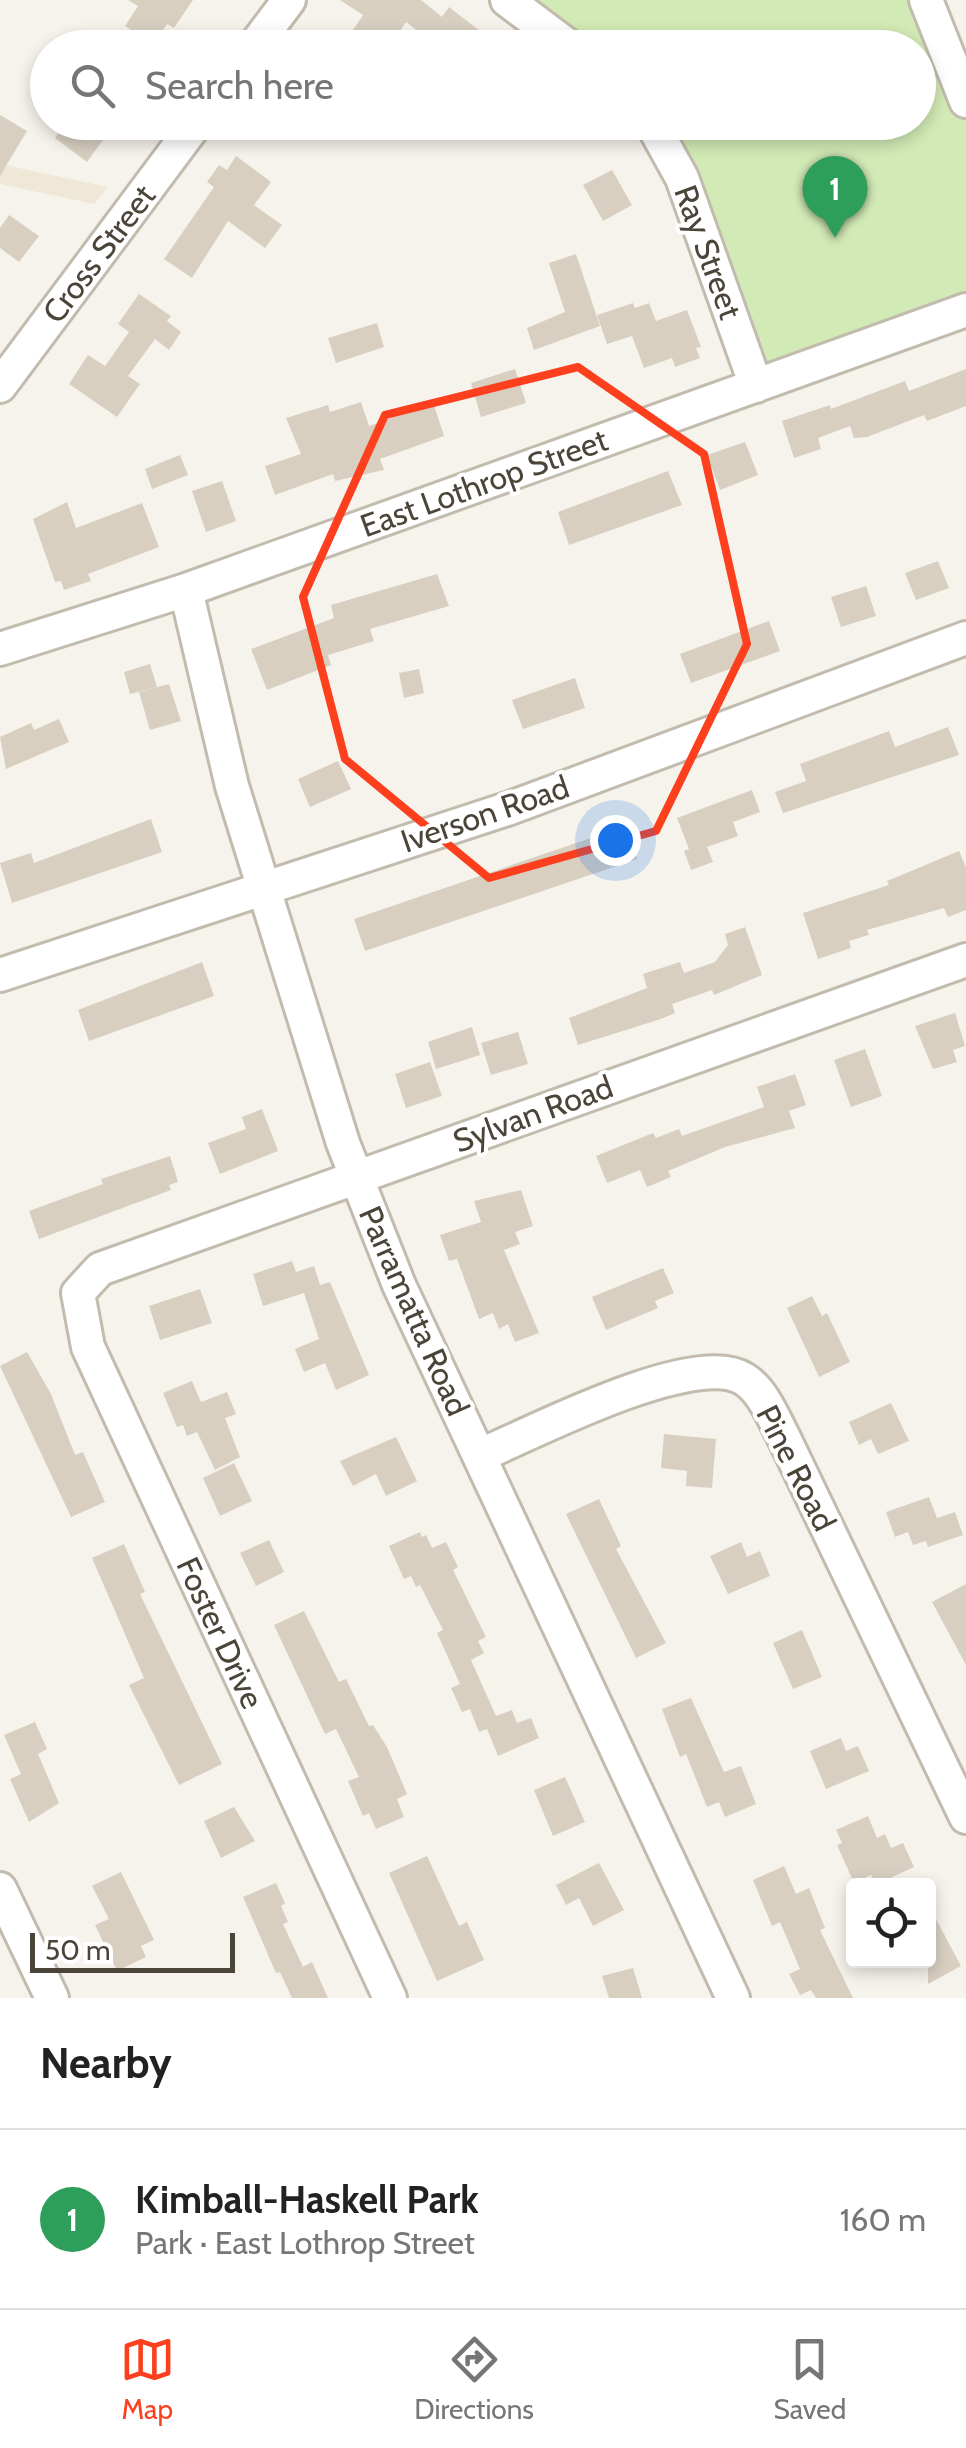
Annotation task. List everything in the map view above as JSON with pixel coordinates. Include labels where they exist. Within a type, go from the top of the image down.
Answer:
[{"type":"street","points":[[266,30],[289,0]]},
{"type":"street","points":[[507,0],[546,30]]},
{"type":"street","points":[[926,0],[966,101]]},
{"type":"street","name":"Cross Street","points":[[0,386],[184,140]]},
{"type":"street","name":"Ray Street","points":[[662,140],[682,178],[756,386]]},
{"type":"street","name":"East Lothrop Street","points":[[0,650],[186,590],[966,310]]},
{"type":"street","name":"Parramatta Road","points":[[186,590],[232,786],[357,1178],[399,1285],[733,1998]]},
{"type":"street","name":"Iverson Road","points":[[0,975],[510,808],[966,638]]},
{"type":"street","name":"Sylvan Road","points":[[100,1270],[966,960]]},
{"type":"street","name":"Foster Drive","points":[[100,1270],[78,1293],[88,1347],[390,1998]]},
{"type":"street","name":"Pine Road","points":[[478,1456],[688,1371],[730,1372],[748,1380],[782,1436],[966,1818]]},
{"type":"street","points":[[0,1889],[52,1998]]},
{"type":"highlighted area","points":[[578,367],[704,454],[747,644],[656,831],[489,878],[345,759],[303,597],[385,415]]},
{"type":"shaded area","points":[[0,164],[108,187],[94,204],[0,184]]},
{"type":"green space","points":[[500,0],[927,0],[966,92],[966,298],[756,386],[650,140],[936,140],[936,30],[540,30]]},
{"type":"building","points":[[128,0],[193,0],[174,28],[167,24],[163,30],[131,30],[125,26],[138,6]]},
{"type":"building","points":[[340,0],[421,0],[442,17],[449,7],[479,30],[416,30],[406,22],[401,30],[353,30],[363,15]]},
{"type":"building","points":[[0,115],[27,131],[0,176]]},
{"type":"building","points":[[58,140],[103,140],[87,162]]},
{"type":"building","points":[[236,156],[271,182],[254,205],[282,225],[265,248],[228,221],[192,278],[164,259],[214,187],[207,182],[219,165],[227,170]]},
{"type":"building","points":[[612,170],[632,205],[603,221],[583,185]]},
{"type":"building","points":[[9,215],[39,236],[19,262],[0,248],[0,228]]},
{"type":"building","points":[[576,254],[600,326],[534,350],[527,328],[565,312],[549,263]]},
{"type":"building","points":[[139,294],[171,316],[167,321],[181,332],[169,350],[155,339],[128,376],[140,384],[117,417],[69,384],[88,355],[105,366],[129,332],[118,324]]},
{"type":"building","points":[[633,303],[635,308],[649,303],[656,321],[687,310],[701,347],[696,348],[700,358],[675,367],[672,358],[644,368],[632,336],[607,344],[597,315]]},
{"type":"building","points":[[377,323],[384,347],[336,363],[328,338]]},
{"type":"building","points":[[515,369],[526,403],[481,417],[471,383]]},
{"type":"building","points":[[966,369],[966,406],[927,421],[924,415],[867,437],[854,438],[850,426],[818,438],[821,449],[794,458],[782,421],[830,405],[831,409],[905,381],[909,391]]},
{"type":"building","points":[[361,402],[369,426],[433,402],[444,436],[380,459],[384,470],[335,481],[333,474],[275,495],[265,466],[301,454],[286,418],[328,405],[330,412]]},
{"type":"building","points":[[745,442],[758,475],[720,490],[707,455]]},
{"type":"building","points":[[180,455],[188,475],[152,489],[145,469]]},
{"type":"building","points":[[668,471],[682,505],[569,545],[558,512]]},
{"type":"building","points":[[222,481],[236,521],[206,532],[192,491]]},
{"type":"building","points":[[67,502],[76,528],[142,503],[159,547],[88,574],[91,581],[64,590],[61,581],[55,582],[33,519]]},
{"type":"building","points":[[938,561],[949,588],[916,600],[905,573]]},
{"type":"building","points":[[437,574],[449,606],[370,629],[374,641],[328,655],[331,665],[267,690],[251,649],[334,618],[331,605]]},
{"type":"building","points":[[866,586],[876,616],[841,627],[831,597]]},
{"type":"building","points":[[769,621],[780,651],[691,683],[680,654]]},
{"type":"building","points":[[150,664],[157,687],[130,694],[124,672]]},
{"type":"building","points":[[419,669],[424,693],[404,698],[399,673]]},
{"type":"building","points":[[575,678],[585,708],[523,729],[512,700]]},
{"type":"building","points":[[169,684],[181,721],[150,730],[139,692]]},
{"type":"building","points":[[59,719],[69,742],[6,769],[0,737],[31,723],[34,730]]},
{"type":"building","points":[[948,727],[959,755],[783,813],[775,792],[806,781],[800,764],[889,731],[895,747]]},
{"type":"building","points":[[338,761],[351,789],[310,807],[298,779]]},
{"type":"building","points":[[752,790],[760,812],[733,822],[738,836],[707,847],[713,862],[691,870],[684,851],[689,849],[677,818]]},
{"type":"building","points":[[151,819],[162,852],[12,903],[0,863],[31,853],[34,863]]},
{"type":"building","points":[[626,826],[637,859],[365,951],[354,919]]},
{"type":"building","points":[[959,851],[966,867],[966,910],[948,917],[944,908],[867,930],[869,935],[849,941],[851,948],[818,959],[803,913],[889,885],[887,881]]},
{"type":"building","points":[[745,927],[762,975],[714,995],[712,990],[672,1004],[675,1013],[661,1019],[578,1045],[569,1018],[647,988],[643,974],[680,962],[684,973],[715,962],[728,945],[725,934]]},
{"type":"building","points":[[202,962],[214,996],[89,1041],[78,1010]]},
{"type":"building","points":[[955,1013],[965,1046],[953,1050],[957,1062],[933,1069],[915,1026]]},
{"type":"building","points":[[472,1027],[480,1055],[436,1069],[428,1042]]},
{"type":"building","points":[[518,1032],[528,1064],[491,1075],[481,1043]]},
{"type":"building","points":[[865,1049],[882,1096],[851,1107],[834,1060]]},
{"type":"building","points":[[430,1062],[442,1096],[406,1108],[395,1074]]},
{"type":"building","points":[[795,1074],[806,1105],[789,1111],[795,1128],[725,1147],[668,1171],[671,1177],[647,1187],[640,1170],[607,1183],[596,1156],[653,1133],[656,1138],[679,1129],[682,1136],[764,1107],[757,1087]]},
{"type":"building","points":[[262,1109],[278,1151],[220,1174],[208,1143],[246,1129],[242,1117]]},
{"type":"building","points":[[170,1156],[178,1182],[169,1185],[171,1190],[39,1239],[29,1211],[103,1184],[101,1179]]},
{"type":"building","points":[[521,1190],[533,1226],[515,1232],[520,1244],[504,1250],[539,1333],[515,1342],[508,1324],[499,1329],[493,1313],[479,1319],[457,1259],[449,1261],[440,1235],[481,1222],[474,1201]]},
{"type":"building","points":[[292,1261],[296,1272],[314,1266],[320,1285],[330,1282],[369,1375],[336,1390],[325,1363],[304,1372],[295,1349],[319,1339],[304,1293],[263,1306],[253,1274]]},
{"type":"building","points":[[663,1268],[674,1293],[655,1301],[658,1308],[606,1330],[592,1297]]},
{"type":"building","points":[[200,1289],[212,1323],[160,1340],[149,1306]]},
{"type":"building","points":[[812,1296],[822,1316],[827,1313],[850,1362],[819,1377],[787,1308]]},
{"type":"building","points":[[27,1352],[51,1394],[75,1455],[83,1452],[105,1502],[71,1517],[0,1366]]},
{"type":"building","points":[[192,1381],[201,1402],[227,1392],[236,1414],[225,1418],[240,1457],[215,1470],[197,1432],[187,1436],[183,1425],[177,1427],[163,1393]]},
{"type":"building","points":[[891,1403],[909,1441],[878,1454],[871,1439],[859,1445],[849,1422]]},
{"type":"building","points":[[664,1434],[716,1439],[712,1488],[686,1486],[687,1471],[661,1468]]},
{"type":"building","points":[[396,1437],[417,1481],[386,1496],[376,1474],[353,1486],[340,1461]]},
{"type":"building","points":[[234,1463],[252,1501],[220,1516],[203,1478]]},
{"type":"building","points":[[929,1497],[937,1518],[955,1512],[963,1535],[928,1547],[926,1541],[913,1545],[908,1532],[895,1537],[886,1512]]},
{"type":"building","points":[[599,1499],[621,1546],[616,1549],[666,1643],[636,1658],[566,1514]]},
{"type":"building","points":[[420,1532],[432,1548],[446,1542],[458,1567],[453,1570],[486,1637],[478,1641],[484,1653],[471,1660],[496,1716],[512,1710],[517,1723],[531,1718],[539,1738],[498,1756],[487,1729],[479,1732],[470,1709],[462,1712],[451,1688],[460,1684],[437,1633],[443,1630],[420,1585],[416,1587],[411,1576],[404,1579],[389,1546]]},
{"type":"building","points":[[269,1540],[284,1572],[256,1586],[240,1553]]},
{"type":"building","points":[[741,1542],[747,1557],[760,1551],[770,1576],[728,1594],[710,1556]]},
{"type":"building","points":[[124,1544],[145,1592],[140,1594],[222,1764],[179,1785],[129,1685],[144,1678],[92,1558]]},
{"type":"building","points":[[966,1584],[966,1665],[932,1602]]},
{"type":"building","points":[[304,1611],[339,1682],[346,1679],[369,1726],[373,1725],[387,1747],[407,1794],[397,1799],[404,1817],[376,1829],[369,1813],[363,1816],[348,1781],[359,1777],[336,1729],[325,1734],[274,1625]]},
{"type":"building","points":[[802,1630],[822,1677],[793,1689],[773,1643]]},
{"type":"building","points":[[691,1698],[724,1772],[741,1766],[756,1804],[725,1817],[719,1802],[707,1807],[686,1754],[680,1757],[662,1709]]},
{"type":"building","points":[[35,1722],[47,1749],[38,1754],[59,1803],[29,1822],[10,1779],[21,1774],[4,1735]]},
{"type":"building","points":[[841,1738],[846,1751],[858,1746],[869,1771],[826,1789],[810,1751]]},
{"type":"building","points":[[565,1777],[585,1822],[553,1836],[534,1790]]},
{"type":"building","points":[[234,1807],[255,1841],[221,1858],[204,1821]]},
{"type":"building","points":[[868,1816],[877,1838],[885,1834],[891,1848],[903,1843],[914,1867],[890,1878],[871,1875],[852,1878],[837,1845],[842,1843],[836,1830]]},
{"type":"building","points":[[427,1856],[459,1926],[467,1922],[484,1960],[437,1981],[389,1873]]},
{"type":"building","points":[[599,1863],[624,1910],[593,1926],[579,1898],[566,1905],[556,1885]]},
{"type":"building","points":[[784,1866],[796,1894],[809,1888],[825,1928],[820,1930],[853,1998],[816,1998],[811,1990],[800,1995],[789,1974],[800,1969],[780,1922],[772,1926],[753,1880]]},
{"type":"building","points":[[121,1872],[154,1940],[141,1946],[146,1957],[117,1971],[95,1925],[109,1919],[92,1886]]},
{"type":"building","points":[[276,1883],[285,1903],[281,1906],[288,1922],[283,1924],[303,1967],[312,1962],[328,1998],[292,1998],[280,1972],[276,1973],[243,1897]]},
{"type":"building","points":[[936,1919],[961,1966],[928,1984],[928,1968],[936,1968]]},
{"type":"building","points":[[633,1968],[642,1998],[609,1998],[602,1976]]},
{"type":"place","name":"Kimball-Haskell Park","points":[[835,238]]}]
